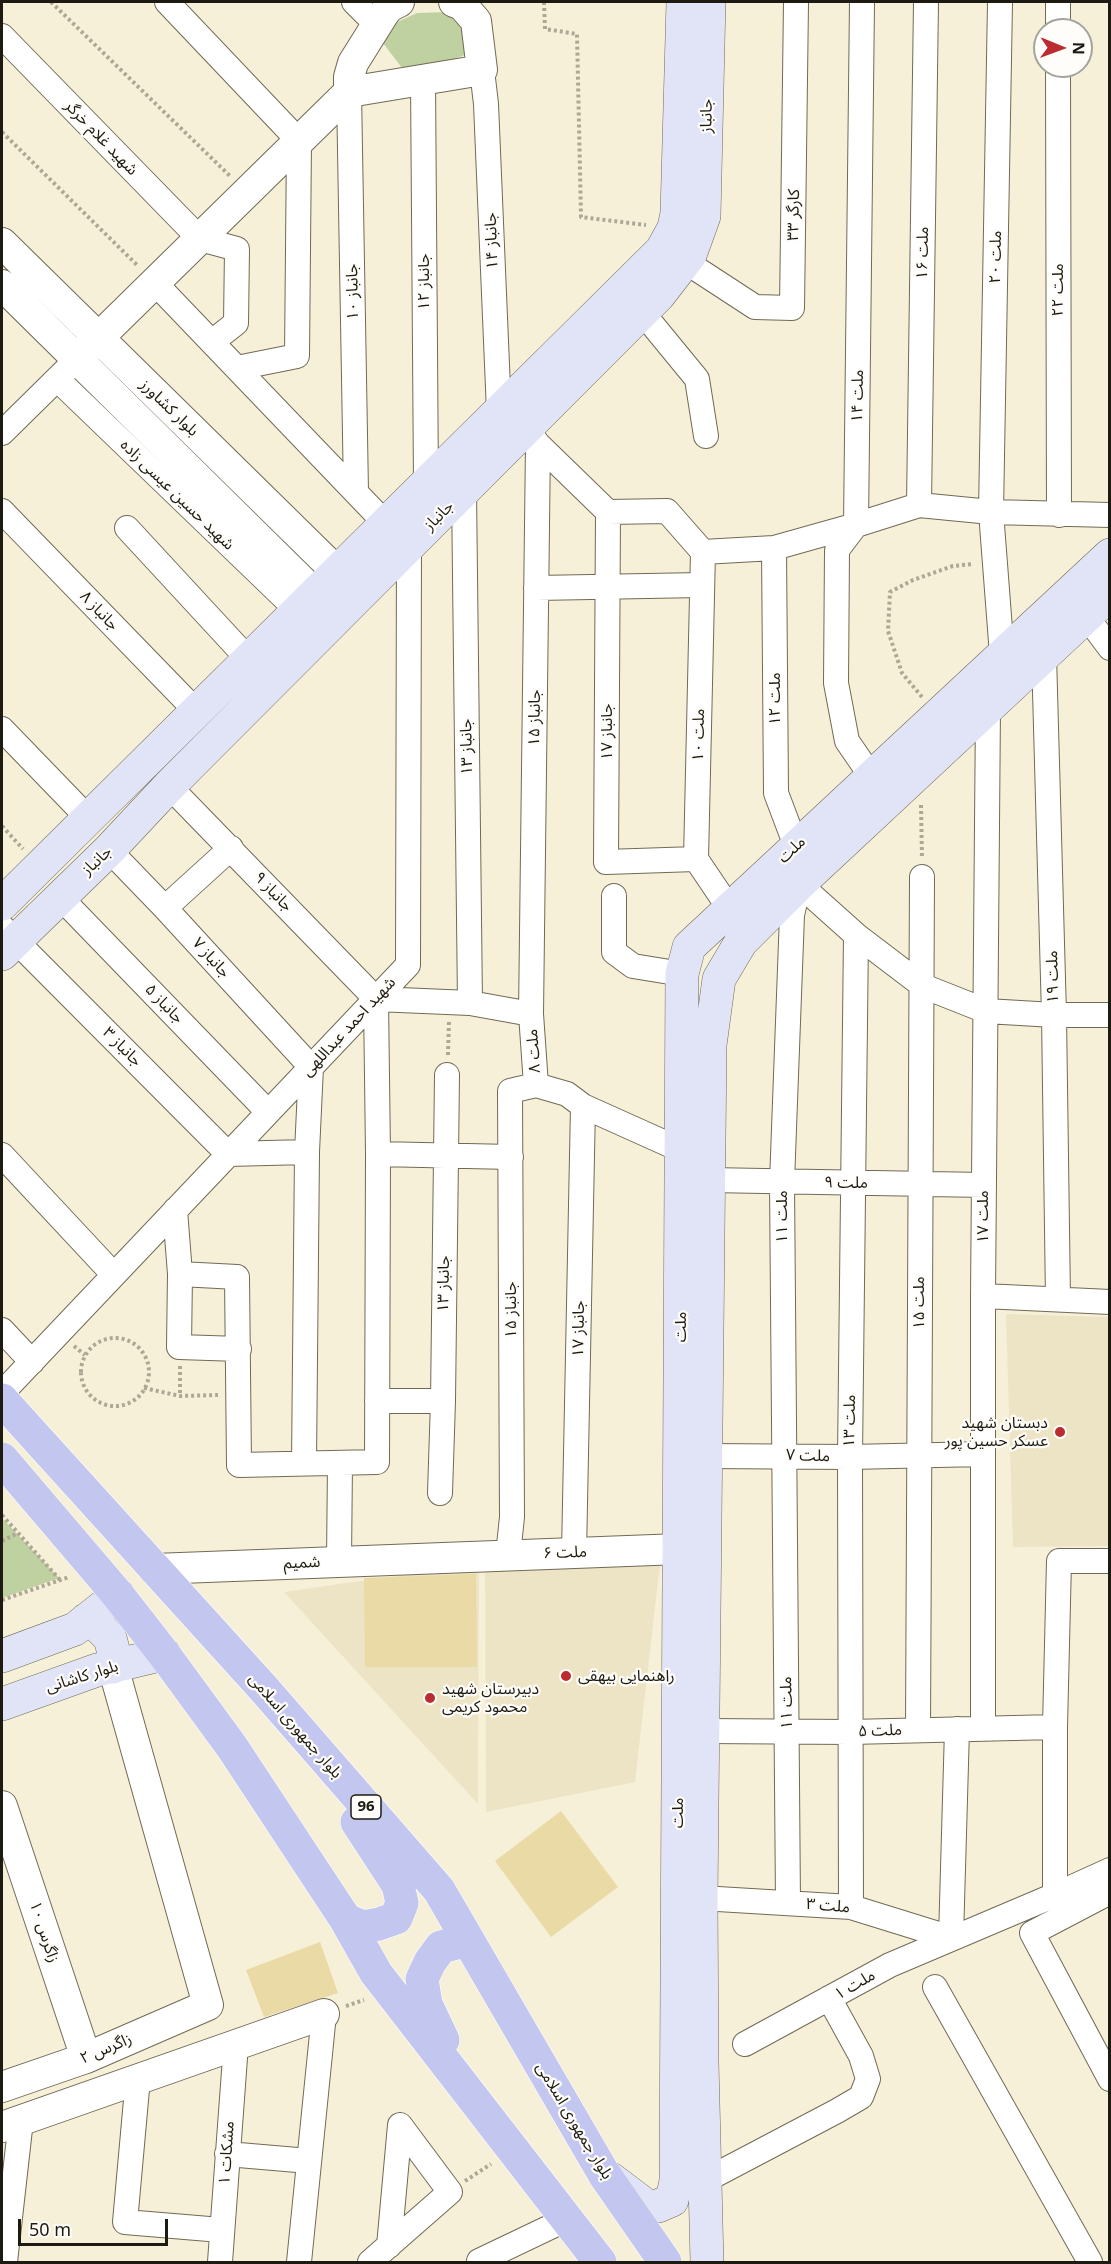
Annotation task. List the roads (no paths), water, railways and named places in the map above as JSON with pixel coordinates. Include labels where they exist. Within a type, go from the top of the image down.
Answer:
[{"type":"main road","name":"جانباز","points":[[2,904],[316,592],[464,490],[646,294],[686,262],[704,216],[696,5]]},
{"type":"main road","name":"جانباز","points":[[646,294],[662,250],[675,228],[696,5]]},
{"type":"main road","name":"جانباز","points":[[6,940],[60,896],[109,850],[169,786],[362,593],[426,484],[520,428]]},
{"type":"main road","name":"ملت","points":[[690,2181],[701,1898],[704,1731],[710,1045],[719,979],[792,864],[871,776],[1110,555]]},
{"type":"main road","points":[[316,592],[362,593]]},
{"type":"main road","points":[[316,592],[339,616]]},
{"type":"main road","name":"ملت","points":[[706,2262],[690,2181],[680,1548],[682,974],[689,947],[729,908],[920,770],[1110,594]]},
{"type":"main road","name":"بلوار جمهوری اسلامی","points":[[2,1400],[290,1720],[439,1890],[604,2174],[665,2262]]},
{"type":"main road","points":[[2,1459],[118,1595],[164,1654],[232,1747],[346,1920],[376,1973],[600,2262]]},
{"type":"main road","points":[[2,1656],[75,1629],[118,1595]]},
{"type":"main road","points":[[86,1620],[96,1624],[110,1638],[115,1657],[113,1667]]},
{"type":"main road","name":"بلوار کاشانی","points":[[2,1704],[113,1667],[164,1654]]},
{"type":"main road","points":[[290,1720],[398,1885],[402,1903],[396,1918],[363,1927],[346,1920]]},
{"type":"main road","points":[[465,2087],[426,2004],[422,1979],[430,1962],[441,1947],[468,1940]]},
{"type":"main road","points":[[604,2174],[648,2207],[658,2206],[672,2200],[690,2181]]},
{"type":"street","points":[[167,2],[299,141],[297,356],[237,368]]},
{"type":"street","points":[[354,2],[376,24]]},
{"type":"street","points":[[349,92],[349,76],[353,63],[376,24],[389,8],[399,2]]},
{"type":"street","points":[[2,433],[349,92],[482,70],[477,11],[454,2]]},
{"type":"street","name":"کارگر ۳۳","points":[[686,262],[755,307],[792,308],[796,2]]},
{"type":"street","name":"ملت ۱۴","points":[[856,525],[862,2]]},
{"type":"street","name":"ملت ۱۶","points":[[919,505],[926,2]]},
{"type":"street","name":"ملت ۲۰","points":[[1000,2],[991,512],[1002,655]]},
{"type":"street","points":[[1058,2],[1058,18]]},
{"type":"street","name":"شهید غلام خرگر","points":[[2,36],[200,239]]},
{"type":"street","name":"جانباز ۱۴","points":[[482,70],[520,428]]},
{"type":"street","name":"ملت ۲۲","points":[[1058,78],[1059,515]]},
{"type":"street","name":"جانباز ۱۲","points":[[423,80],[426,484]]},
{"type":"street","name":"جانباز ۱۰","points":[[349,92],[356,492]]},
{"type":"street","points":[[200,239],[237,249],[236,323],[212,342]]},
{"type":"street","name":"بلوار کشاورز","points":[[2,243],[99,338],[316,592]]},
{"type":"street","points":[[155,283],[397,535]]},
{"type":"street","name":"بلوار کشاورز","points":[[2,285],[67,369],[316,592]]},
{"type":"street","points":[[646,294],[697,379],[706,436]]},
{"type":"street","points":[[520,428],[608,512],[667,511],[702,552],[774,548],[919,505],[991,512],[1110,516]]},
{"type":"street","name":"جانباز ۱۵","points":[[520,428],[536,588],[531,1014]]},
{"type":"street","name":"جانباز ۱۳","points":[[460,1003],[464,490]]},
{"type":"street","name":"جانباز ۸","points":[[2,511],[197,712]]},
{"type":"street","name":"جانباز ۱۷","points":[[608,512],[606,862],[696,859]]},
{"type":"street","points":[[856,525],[837,550],[836,683],[847,741],[871,776]]},
{"type":"street","points":[[127,528],[249,660]]},
{"type":"street","name":"شهید احمد عبداللهی","points":[[2,1394],[408,964],[397,535]]},
{"type":"street","name":"ملت ۱۲","points":[[774,548],[776,793],[792,864]]},
{"type":"street","name":"ملت ۱۰","points":[[696,859],[702,552]]},
{"type":"street","points":[[536,588],[702,585]]},
{"type":"street","points":[[1086,615],[1110,648]]},
{"type":"street","name":"ملت ۱۹","points":[[1044,655],[1054,1015],[1058,1299]]},
{"type":"street","name":"ملت ۱۷","points":[[983,1728],[982,1454],[988,706]]},
{"type":"street","points":[[2,729],[89,819]]},
{"type":"street","name":"جانباز ۹","points":[[169,786],[376,999]]},
{"type":"street","points":[[165,908],[231,848]]},
{"type":"street","name":"جانباز ۷","points":[[109,850],[311,1067]]},
{"type":"street","points":[[696,859],[729,908]]},
{"type":"street","points":[[792,864],[856,935],[923,986],[986,1011],[1054,1015],[1110,1015]]},
{"type":"street","name":"ملت ۱۱","points":[[788,1903],[782,1182],[792,864]]},
{"type":"street","name":"ملت ۱۵","points":[[918,1730],[922,877]]},
{"type":"street","name":"جانباز ۵","points":[[60,896],[268,1112]]},
{"type":"street","points":[[614,896],[615,952],[633,966],[682,974]]},
{"type":"street","name":"ملت ۱۳","points":[[851,1907],[850,1457],[856,935]]},
{"type":"street","name":"جانباز ۳","points":[[6,940],[228,1154]]},
{"type":"street","points":[[180,1274],[237,1277],[239,1465],[377,1462],[376,999]]},
{"type":"street","name":"ملت ۸","points":[[376,999],[460,1003],[531,1014],[536,1085],[567,1094],[584,1106],[681,1150]]},
{"type":"street","points":[[304,1463],[311,1067]]},
{"type":"street","name":"جانباز ۱۳","points":[[440,1493],[447,1075]]},
{"type":"street","name":"جانباز ۱۵","points":[[508,1555],[512,1517],[510,1091],[536,1085]]},
{"type":"street","name":"جانباز ۱۷","points":[[574,1553],[584,1106]]},
{"type":"street","points":[[228,1154],[308,1152]]},
{"type":"street","points":[[378,1154],[510,1157]]},
{"type":"street","points":[[2,1155],[114,1275]]},
{"type":"street","name":"ملت ۹","points":[[709,1180],[984,1185]]},
{"type":"street","points":[[175,1210],[180,1274],[179,1347],[239,1349]]},
{"type":"street","points":[[983,1296],[1110,1302]]},
{"type":"street","points":[[2,1330],[32,1362]]},
{"type":"street","points":[[377,1401],[443,1401]]},
{"type":"street","name":"ملت ۷","points":[[706,1456],[850,1457],[982,1454]]},
{"type":"street","points":[[339,1561],[340,1463]]},
{"type":"street","name":"ملت ۶","points":[[450,1557],[680,1548]]},
{"type":"street","name":"شمیم","points":[[154,1569],[450,1557]]},
{"type":"street","points":[[1055,1895],[1055,1727],[1059,1561],[1110,1561]]},
{"type":"street","name":"زاگرس ۲","points":[[2,2087],[86,2058],[208,2005],[113,1667]]},
{"type":"street","name":"ملت ۵","points":[[704,1731],[851,1732],[1055,1727]]},
{"type":"street","points":[[951,1938],[957,1729]]},
{"type":"street","name":"زاگرس ۱۰","points":[[2,1806],[86,2058]]},
{"type":"street","name":"ملت ۱","points":[[690,2181],[837,2111],[861,2097],[868,2079],[861,2056],[829,1998],[890,1965],[1110,1870]]},
{"type":"street","points":[[1110,1892],[1032,1934],[1110,2079]]},
{"type":"street","name":"ملت ۳","points":[[701,1898],[851,1907],[951,1938]]},
{"type":"street","points":[[935,1987],[1090,2262]]},
{"type":"street","points":[[745,2044],[829,1998]]},
{"type":"street","points":[[5,2262],[11,2124],[324,2014],[299,2262]]},
{"type":"street","name":"مشکات ۱","points":[[220,2262],[236,2044]]},
{"type":"street","points":[[138,2078],[125,2222],[221,2230]]},
{"type":"street","points":[[370,2262],[389,2246],[450,2192],[400,2125],[389,2246]]},
{"type":"street","points":[[227,2154],[309,2161]]},
{"type":"street","points":[[479,2260],[567,2219]]},
{"type":"place","name":"دبستان شهید عسکر حسین پور","points":[[1060,1432]]},
{"type":"place","name":"راهنمایی بیهقی","points":[[566,1676]]},
{"type":"place","name":"دبیرستان شهید محمود کریمی","points":[[430,1698]]}]
